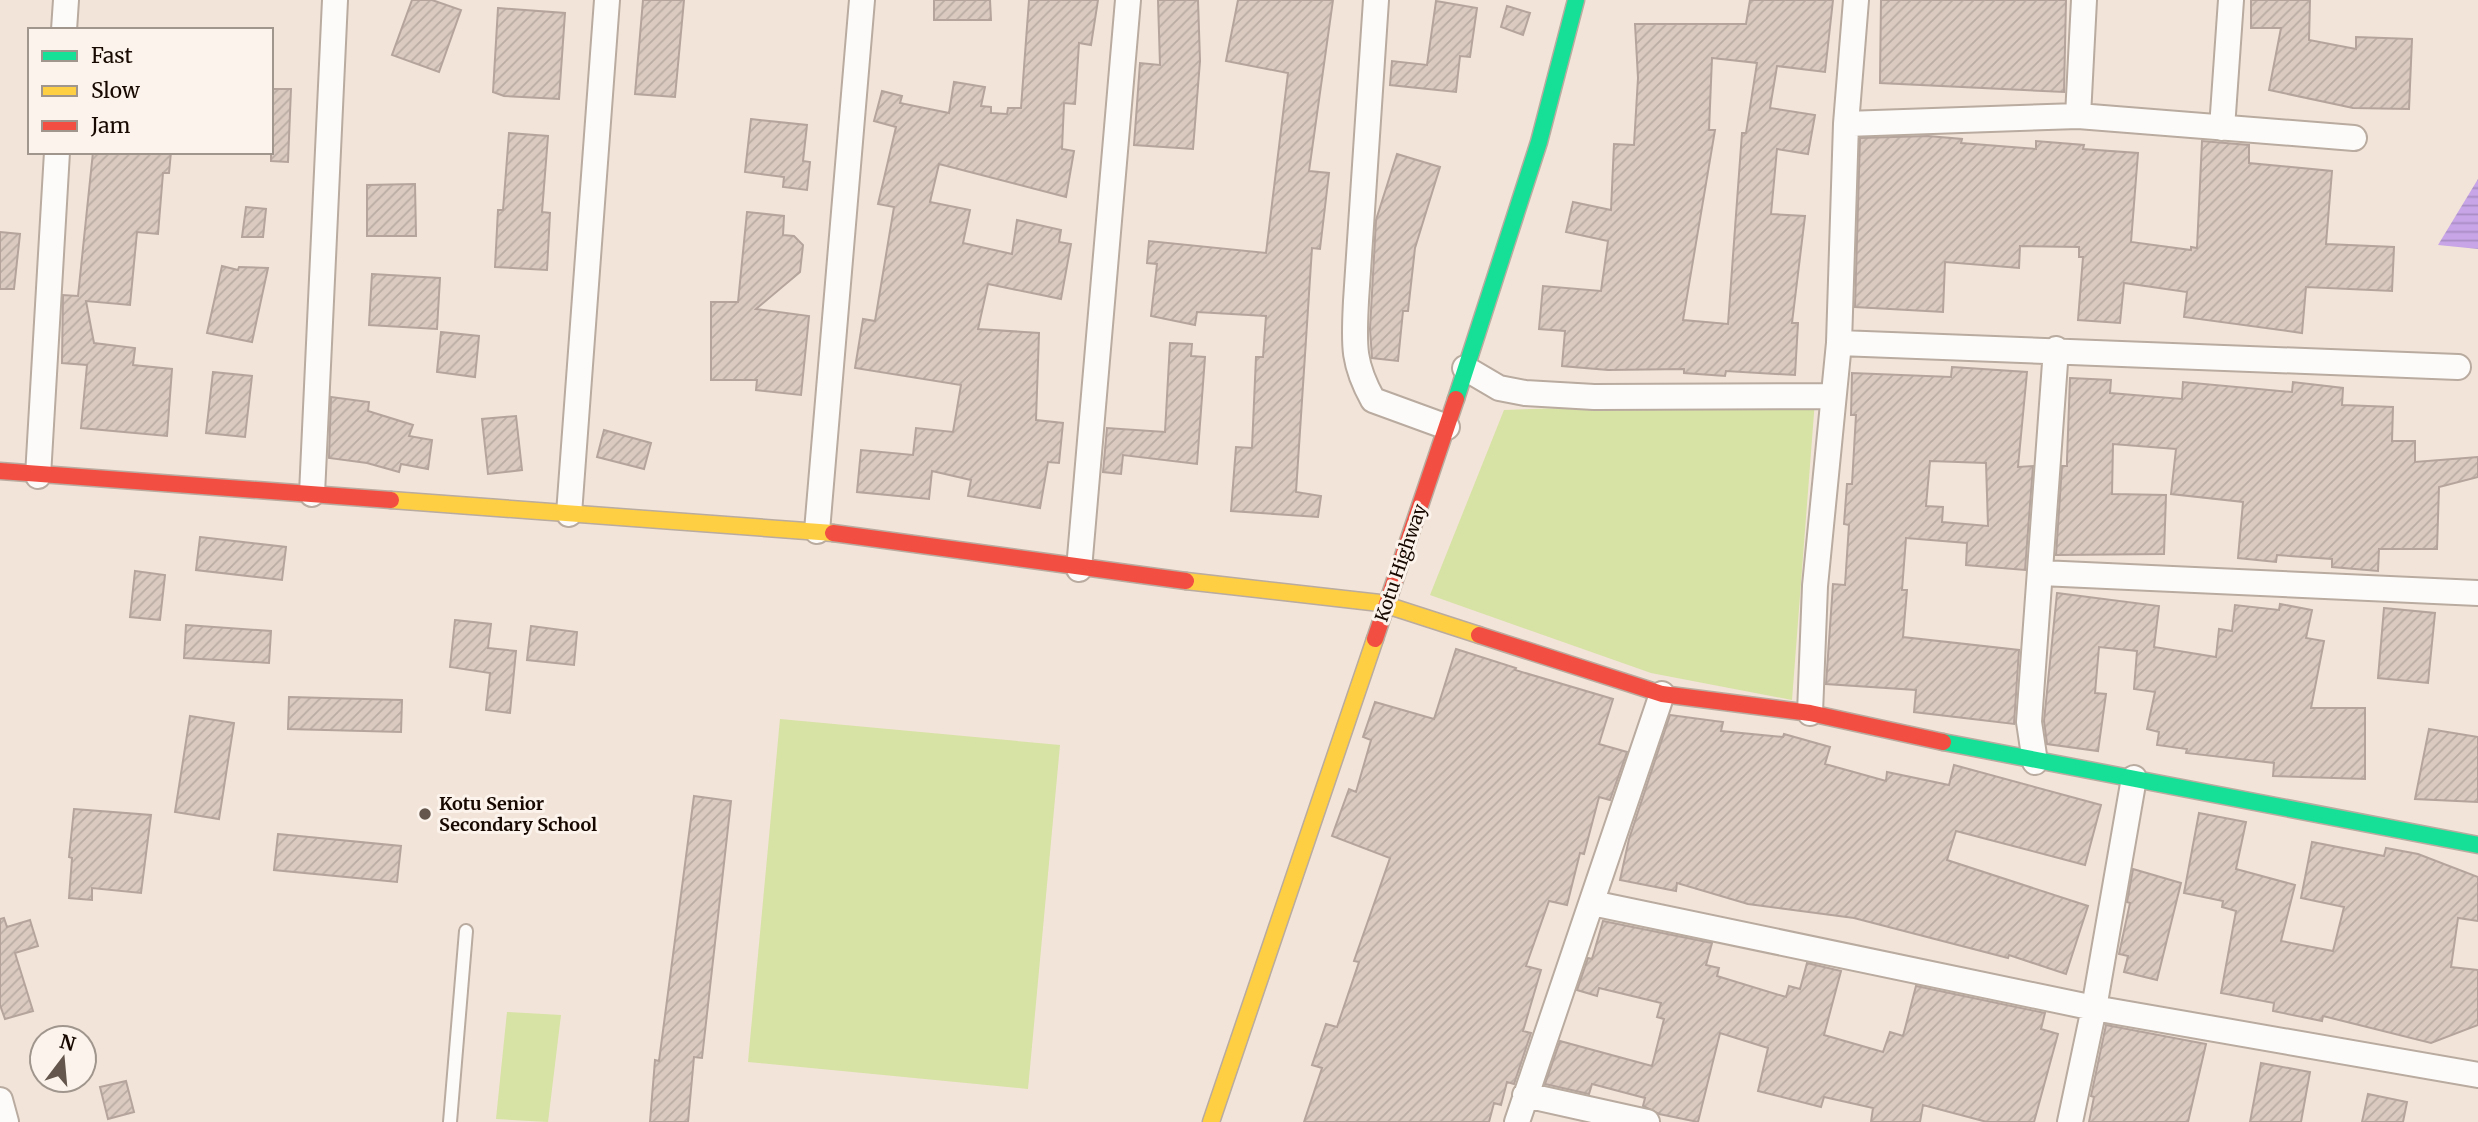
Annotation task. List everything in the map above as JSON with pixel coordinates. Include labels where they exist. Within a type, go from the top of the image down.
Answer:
[{"type":"street","points":[[64,28],[66,0]]},
{"type":"street","points":[[312,494],[335,0]]},
{"type":"street","points":[[569,514],[607,0]]},
{"type":"street","points":[[817,531],[862,0]]},
{"type":"street","points":[[1079,569],[1128,0]]},
{"type":"street","points":[[1376,0],[1356,301],[1354,346],[1358,372],[1373,400],[1447,426]]},
{"type":"street","name":"Kotu Highway","points":[[1211,1122],[1447,426],[1539,142],[1576,0]]},
{"type":"street","points":[[1810,713],[1815,586],[1839,343],[1846,124],[1856,0]]},
{"type":"street","points":[[2078,116],[2084,0]]},
{"type":"street","points":[[2222,128],[2231,0]]},
{"type":"street","points":[[1846,124],[2078,116],[2354,138]]},
{"type":"street","points":[[38,476],[57,154]]},
{"type":"street","points":[[1839,343],[2056,349],[2458,367]]},
{"type":"street","points":[[2035,762],[2029,722],[2056,349]]},
{"type":"street","points":[[1465,368],[1499,388],[1539,394],[1594,397],[1832,396]]},
{"type":"street","points":[[0,471],[38,476],[817,531],[1079,569],[1387,605],[1662,694],[1810,713],[2035,762],[2134,778],[2478,845]]},
{"type":"street","points":[[2041,573],[2478,593]]},
{"type":"street","points":[[1517,1122],[1662,694]]},
{"type":"street","points":[[2070,1122],[2094,1008],[2134,778]]},
{"type":"street","points":[[1592,903],[2094,1008],[2478,1075]]},
{"type":"street","points":[[1525,1095],[1647,1122]]},
{"type":"street","points":[[0,1100],[6,1122]]},
{"type":"lane","points":[[450,1122],[466,931]]},
{"type":"green space","points":[[1815,400],[1792,700],[1651,673],[1430,595],[1504,410]]},
{"type":"green space","points":[[780,719],[1060,745],[1028,1089],[748,1062]]},
{"type":"green space","points":[[507,1012],[561,1015],[548,1122],[496,1119]]},
{"type":"shaded area","points":[[2478,179],[2478,249],[2438,245]]},
{"type":"building","points":[[412,0],[432,0],[461,10],[439,72],[392,55]]},
{"type":"building","points":[[643,0],[684,0],[675,97],[635,94]]},
{"type":"building","points":[[934,0],[990,0],[991,20],[934,20]]},
{"type":"building","points":[[1029,0],[1098,0],[1091,45],[1079,43],[1075,104],[1064,103],[1062,149],[1074,151],[1066,197],[939,164],[930,202],[970,210],[963,243],[1012,254],[1017,220],[1061,230],[1059,242],[1071,244],[1061,299],[988,284],[978,329],[1039,333],[1036,420],[1063,423],[1059,463],[1048,462],[1040,508],[968,496],[971,480],[932,471],[929,499],[857,492],[861,450],[913,455],[916,428],[953,432],[961,385],[855,368],[863,319],[875,321],[894,207],[878,204],[896,127],[874,121],[882,91],[902,96],[900,103],[949,113],[954,82],[985,87],[981,106],[991,107],[991,113],[1007,114],[1008,108],[1021,108]]},
{"type":"building","points":[[1158,0],[1198,0],[1200,61],[1193,149],[1134,145],[1140,63],[1160,65]]},
{"type":"building","points":[[1238,0],[1333,0],[1309,171],[1329,173],[1320,249],[1312,248],[1296,492],[1321,496],[1318,517],[1231,511],[1236,447],[1252,448],[1256,357],[1263,357],[1266,316],[1197,312],[1195,325],[1151,316],[1157,264],[1147,263],[1149,241],[1266,253],[1288,73],[1226,61]]},
{"type":"building","points":[[1750,0],[1833,0],[1825,72],[1777,66],[1770,108],[1815,115],[1808,154],[1777,149],[1771,214],[1805,216],[1792,323],[1798,323],[1795,375],[1726,371],[1725,376],[1684,373],[1684,369],[1608,370],[1562,366],[1565,331],[1539,329],[1543,286],[1601,291],[1608,241],[1566,232],[1573,202],[1611,210],[1614,144],[1634,145],[1638,78],[1635,24],[1746,24]],"holes":[[[1712,58],[1757,63],[1746,133],[1742,133],[1728,324],[1683,320],[1715,130],[1709,130]]]},
{"type":"building","points":[[1881,0],[2066,0],[2064,92],[1880,83]]},
{"type":"building","points":[[2251,0],[2310,0],[2309,40],[2356,49],[2356,37],[2412,39],[2409,109],[2353,108],[2269,90],[2281,28],[2251,28]]},
{"type":"building","points":[[1436,1],[1477,8],[1470,57],[1460,56],[1456,92],[1390,85],[1392,61],[1427,65]]},
{"type":"building","points":[[1507,6],[1530,13],[1523,35],[1501,27]]},
{"type":"building","points":[[498,8],[565,13],[559,99],[504,96],[493,92]]},
{"type":"building","points":[[273,89],[291,89],[288,162],[271,161]]},
{"type":"building","points":[[751,119],[807,125],[803,161],[810,162],[807,190],[783,187],[784,177],[745,172]]},
{"type":"building","points":[[509,133],[548,136],[542,212],[550,213],[547,270],[495,267],[498,210],[503,210]]},
{"type":"building","points":[[1928,136],[1962,139],[1961,143],[2036,149],[2036,141],[2084,145],[2083,149],[2138,153],[2131,242],[2191,250],[2191,247],[2197,248],[2202,141],[2249,145],[2249,163],[2332,171],[2326,244],[2394,247],[2392,291],[2306,287],[2302,333],[2184,317],[2187,292],[2124,283],[2120,323],[2078,320],[2083,257],[2079,257],[2079,247],[2020,246],[2019,268],[1945,262],[1943,312],[1855,307],[1860,138]]},
{"type":"building","points":[[93,154],[171,154],[169,173],[163,173],[158,234],[137,232],[130,305],[86,301],[94,343],[135,348],[133,365],[172,369],[167,436],[81,428],[87,365],[62,363],[63,295],[78,296]]},
{"type":"building","points":[[1397,154],[1440,167],[1415,248],[1408,311],[1403,311],[1398,361],[1372,358],[1370,329],[1376,220]]},
{"type":"building","points":[[415,184],[416,236],[367,236],[367,185]]},
{"type":"building","points":[[246,207],[266,209],[263,237],[242,237]]},
{"type":"building","points":[[747,212],[784,216],[783,235],[794,236],[803,245],[800,272],[756,309],[809,316],[801,395],[756,390],[757,380],[711,380],[711,302],[738,302]]},
{"type":"building","points":[[0,232],[20,234],[14,289],[0,289]]},
{"type":"building","points":[[222,266],[238,270],[239,267],[268,268],[252,342],[207,333]]},
{"type":"building","points":[[372,274],[440,278],[437,329],[369,325]]},
{"type":"building","points":[[441,332],[479,336],[475,377],[437,372]]},
{"type":"building","points":[[1170,343],[1192,344],[1191,356],[1205,357],[1197,464],[1123,455],[1121,474],[1103,472],[1107,428],[1165,432]]},
{"type":"building","points":[[1952,367],[2027,372],[2018,467],[2033,466],[2025,570],[1966,565],[1967,543],[1906,538],[1902,590],[1907,590],[1903,637],[2019,650],[2014,724],[1914,712],[1916,690],[1826,684],[1833,584],[1845,585],[1849,525],[1844,524],[1847,484],[1852,484],[1856,415],[1851,415],[1852,373],[1951,377]],"holes":[[[1930,461],[1986,463],[1988,526],[1942,522],[1943,507],[1926,506]]]},
{"type":"building","points":[[213,372],[252,376],[245,437],[206,433]]},
{"type":"building","points":[[2070,378],[2111,380],[2110,393],[2182,399],[2183,382],[2292,392],[2293,382],[2343,388],[2342,405],[2393,407],[2392,441],[2415,441],[2415,462],[2478,457],[2478,477],[2439,487],[2437,549],[2379,549],[2378,571],[2332,567],[2332,559],[2277,555],[2276,562],[2238,558],[2243,502],[2171,494],[2176,449],[2113,444],[2112,494],[2166,495],[2164,554],[2056,555],[2062,466],[2067,466]]},
{"type":"building","points":[[331,397],[369,402],[368,411],[413,425],[409,436],[432,440],[428,469],[401,464],[399,472],[367,463],[329,458]]},
{"type":"building","points":[[516,416],[522,470],[488,474],[482,419]]},
{"type":"building","points":[[604,430],[651,443],[644,469],[597,457]]},
{"type":"building","points":[[200,537],[286,547],[282,580],[196,570]]},
{"type":"building","points":[[135,571],[165,575],[160,620],[130,617]]},
{"type":"building","points":[[2057,593],[2159,606],[2154,647],[2216,657],[2219,629],[2232,631],[2235,605],[2279,610],[2280,604],[2312,610],[2306,638],[2324,641],[2311,708],[2365,708],[2365,779],[2273,776],[2274,763],[2186,753],[2187,749],[2157,745],[2159,732],[2147,729],[2155,692],[2134,689],[2137,651],[2099,647],[2095,693],[2106,694],[2098,751],[2047,744],[2044,721]]},
{"type":"building","points":[[2384,608],[2435,613],[2428,683],[2378,678]]},
{"type":"building","points":[[455,620],[491,624],[488,648],[516,651],[510,713],[486,710],[490,673],[450,667]]},
{"type":"building","points":[[186,625],[271,631],[269,663],[184,658]]},
{"type":"building","points":[[531,626],[577,632],[574,665],[527,660]]},
{"type":"building","points":[[1456,649],[1516,668],[1515,670],[1613,699],[1599,744],[1627,752],[1610,800],[1599,797],[1584,854],[1580,853],[1567,905],[1549,901],[1526,966],[1541,970],[1523,1031],[1531,1033],[1514,1084],[1507,1082],[1501,1105],[1494,1103],[1489,1122],[1304,1122],[1322,1068],[1312,1065],[1326,1024],[1337,1027],[1359,962],[1354,961],[1390,858],[1332,836],[1349,789],[1356,792],[1371,740],[1363,737],[1375,702],[1434,719]]},
{"type":"building","points":[[289,697],[402,700],[401,732],[288,729]]},
{"type":"building","points":[[1670,715],[1723,722],[1721,731],[1783,737],[1784,734],[1830,747],[1825,764],[1886,781],[1887,772],[1949,785],[1954,765],[2101,805],[2085,865],[1956,831],[1947,860],[2088,906],[2066,974],[2009,955],[2008,958],[1854,918],[1748,904],[1677,883],[1676,891],[1620,880],[1629,839]]},
{"type":"building","points":[[190,716],[234,723],[219,819],[175,812]]},
{"type":"building","points":[[2429,729],[2478,737],[2478,802],[2415,799]]},
{"type":"building","points":[[694,796],[731,801],[702,1058],[694,1057],[688,1122],[650,1122],[655,1060],[659,1061]]},
{"type":"building","points":[[74,809],[151,815],[141,893],[92,888],[92,900],[69,898],[72,858],[69,857]]},
{"type":"building","points":[[2199,813],[2246,822],[2236,869],[2295,885],[2281,941],[2333,951],[2344,907],[2301,898],[2312,842],[2384,856],[2386,848],[2418,854],[2478,877],[2478,921],[2458,918],[2451,967],[2478,970],[2478,1025],[2431,1043],[2323,1016],[2322,1021],[2273,1011],[2274,1003],[2221,993],[2236,911],[2222,907],[2223,901],[2184,893]]},
{"type":"building","points":[[278,834],[401,846],[397,882],[274,870]]},
{"type":"building","points":[[2133,869],[2181,883],[2157,980],[2124,972],[2128,956],[2119,954],[2130,903],[2127,902]]},
{"type":"building","points":[[4,918],[7,927],[30,920],[38,946],[15,953],[33,1011],[5,1019],[0,1005],[0,919]]},
{"type":"building","points":[[1603,921],[1712,943],[1706,965],[1719,968],[1717,976],[1786,997],[1789,986],[1800,989],[1807,963],[1841,971],[1824,1035],[1883,1052],[1890,1032],[1903,1036],[1916,986],[2045,1013],[2041,1029],[2058,1034],[2034,1122],[1987,1122],[1923,1105],[1920,1122],[1871,1122],[1873,1108],[1824,1097],[1821,1107],[1758,1091],[1768,1048],[1720,1033],[1698,1122],[1659,1114],[1643,1106],[1645,1098],[1592,1084],[1589,1094],[1545,1084],[1560,1041],[1652,1066],[1664,1019],[1657,1017],[1661,1003],[1599,988],[1597,996],[1577,990],[1588,958],[1592,959]]},
{"type":"building","points":[[2106,1025],[2206,1044],[2188,1122],[2089,1122],[2094,1097],[2091,1096]]},
{"type":"building","points":[[2261,1063],[2310,1072],[2301,1122],[2250,1122]]},
{"type":"building","points":[[126,1081],[134,1112],[108,1119],[100,1087]]},
{"type":"building","points":[[2368,1094],[2407,1102],[2403,1122],[2362,1122]]},
{"type":"traffic: fast","points":[[1456,399],[1539,142],[1576,0]]},
{"type":"traffic: fast","points":[[1943,742],[2478,845]]},
{"type":"traffic: slow","points":[[391,500],[833,533]]},
{"type":"traffic: slow","points":[[1186,581],[1380,603],[1479,635]]},
{"type":"traffic: slow","points":[[1211,1122],[1375,639]]},
{"type":"traffic: jam","points":[[1375,639],[1456,399]]},
{"type":"traffic: jam","points":[[0,471],[391,500]]},
{"type":"traffic: jam","points":[[833,533],[1186,581]]},
{"type":"traffic: jam","points":[[1479,635],[1662,694],[1810,713],[1943,742]]},
{"type":"place","name":"Kotu Senior Secondary School","points":[[425,814]]}]
